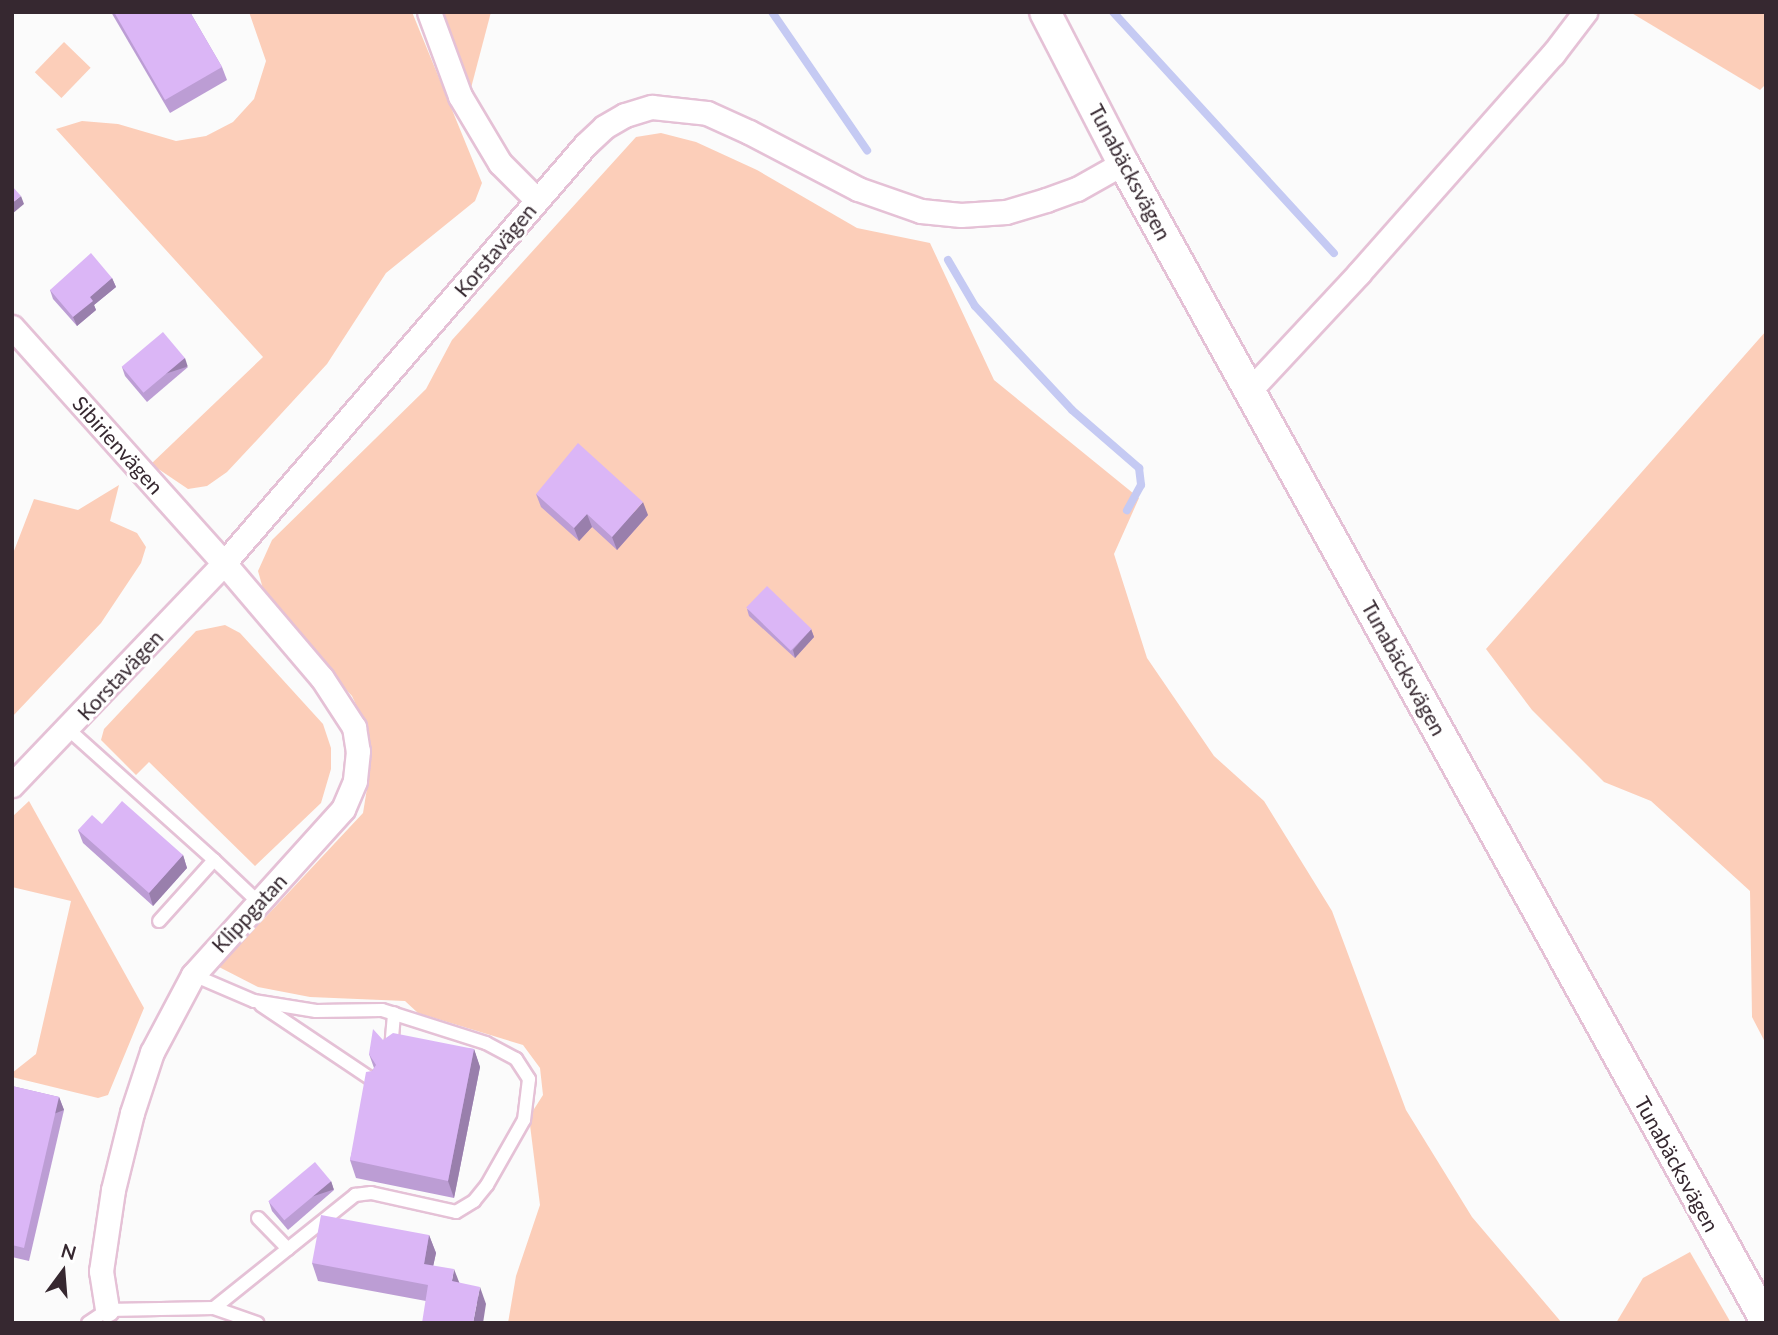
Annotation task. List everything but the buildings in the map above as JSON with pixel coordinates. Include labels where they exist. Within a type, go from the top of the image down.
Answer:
[{"type":"street","points":[[429,12],[460,96],[500,163],[537,200]]},
{"type":"street","name":"Tunabäcksvägen","points":[[1045,12],[1123,163],[1251,389],[1766,1321]]},
{"type":"street","points":[[1251,389],[1359,273],[1553,54],[1585,12]]},
{"type":"street","name":"Korstavägen","points":[[12,785],[223,563],[537,200],[604,127],[625,115],[652,107],[707,113],[858,189],[921,211],[961,215],[1006,212],[1077,189],[1123,163]]},
{"type":"street","name":"Sibirienvägen","points":[[12,327],[223,563]]},
{"type":"street","name":"Klippgatan","points":[[107,1310],[101,1271],[113,1190],[132,1113],[152,1052],[193,975],[257,901],[316,843],[343,809],[355,781],[358,751],[354,727],[322,678],[223,563]]},
{"type":"lane","points":[[68,729],[257,901]]},
{"type":"lane","points":[[159,921],[214,860]]},
{"type":"lane","points":[[193,975],[254,1001],[374,1081]]},
{"type":"lane","points":[[214,1308],[355,1195],[371,1193],[456,1212],[474,1201],[487,1185],[524,1120],[530,1079],[516,1059],[486,1043],[416,1019],[382,1010],[316,1011],[254,1001]]},
{"type":"lane","points":[[391,1049],[394,1013]]},
{"type":"lane","points":[[258,1218],[288,1249]]},
{"type":"lane","points":[[88,1323],[107,1310],[214,1308],[257,1323]]},
{"type":"shaded area","points":[[249,12],[412,12],[482,183],[475,201],[386,273],[327,364],[227,472],[207,486],[188,489],[151,464],[263,357],[56,129],[82,121],[118,124],[176,141],[206,136],[233,122],[254,99],[266,61]]},
{"type":"shaded area","points":[[442,12],[491,12],[471,88]]},
{"type":"shaded area","points":[[1630,12],[1766,12],[1766,84],[1760,90]]},
{"type":"shaded area","points":[[64,42],[91,68],[61,98],[35,72]]},
{"type":"shaded area","points":[[661,133],[696,142],[757,170],[857,228],[930,243],[994,380],[1139,498],[1114,554],[1147,658],[1214,756],[1264,801],[1332,911],[1406,1110],[1472,1217],[1562,1323],[508,1323],[516,1276],[540,1205],[529,1117],[543,1095],[540,1068],[523,1045],[418,1013],[405,1001],[310,997],[258,987],[219,967],[363,813],[370,770],[368,731],[352,696],[267,603],[258,571],[272,540],[426,389],[452,340],[636,137]]},
{"type":"shaded area","points":[[1766,331],[1766,1044],[1752,1017],[1750,891],[1651,801],[1604,782],[1532,710],[1486,649]]},
{"type":"shaded area","points":[[119,485],[110,521],[137,533],[146,547],[141,563],[101,623],[12,717],[12,556],[34,499],[78,510]]},
{"type":"shaded area","points":[[225,625],[240,633],[323,724],[331,748],[331,769],[321,803],[255,866],[149,762],[136,775],[101,740],[104,729],[196,631]]},
{"type":"shaded area","points":[[29,801],[144,1008],[108,1095],[98,1098],[12,1077],[12,1073],[36,1054],[71,901],[12,887],[12,817]]},
{"type":"shaded area","points":[[1690,1252],[1731,1323],[1616,1323],[1643,1278]]},
{"type":"waterway","points":[[772,12],[867,150]]},
{"type":"waterway","points":[[1113,12],[1334,253]]},
{"type":"waterway","points":[[948,260],[975,306],[1072,410],[1139,468],[1141,485],[1127,510]]}]
